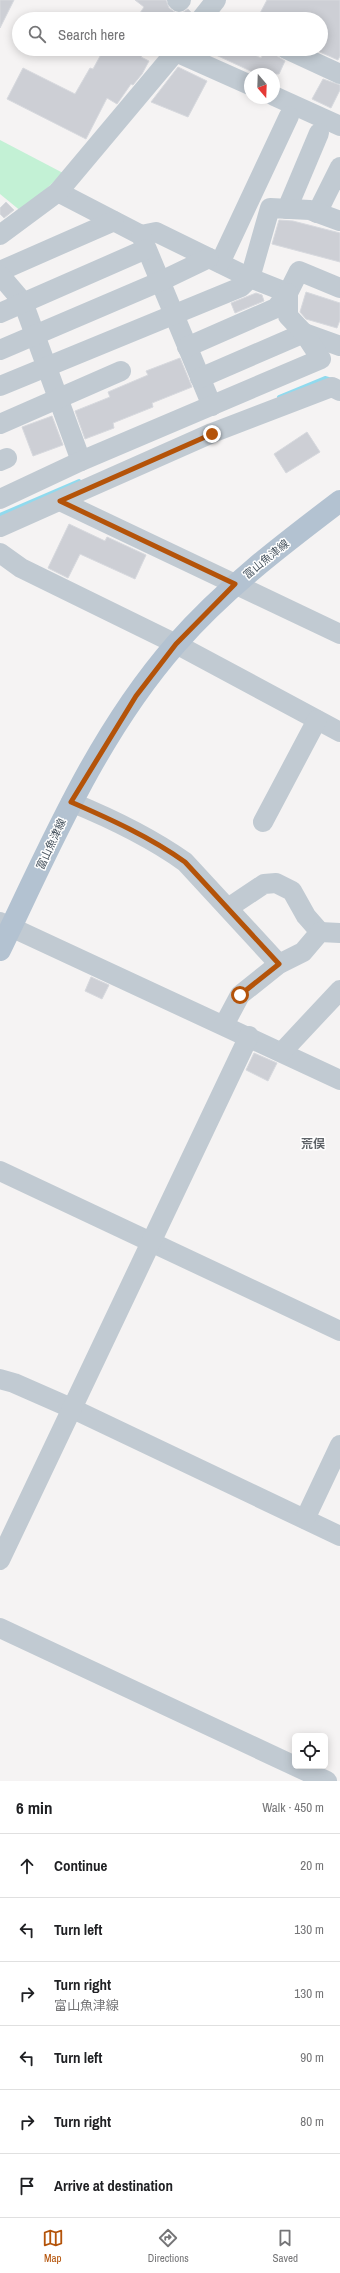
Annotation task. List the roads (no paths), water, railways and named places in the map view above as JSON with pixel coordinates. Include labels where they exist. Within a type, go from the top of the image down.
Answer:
[{"type":"main road","name":"富山魚津線","points":[[0,950],[5,925],[71,802],[136,696],[176,644],[235,584],[340,502]]},
{"type":"street","points":[[177,0],[179,2],[181,0]]},
{"type":"street","points":[[0,235],[58,192],[172,56]]},
{"type":"street","points":[[190,56],[244,82]]},
{"type":"street","points":[[301,56],[340,74]]},
{"type":"street","points":[[280,99],[340,126]]},
{"type":"street","points":[[0,350],[159,282],[215,261],[289,116]]},
{"type":"street","points":[[287,209],[320,133]]},
{"type":"street","points":[[317,213],[340,166]]},
{"type":"street","points":[[58,192],[114,221],[144,242],[159,282],[212,406]]},
{"type":"street","points":[[0,386],[174,316],[240,287],[250,278],[270,208],[317,213],[340,221]]},
{"type":"street","points":[[0,271],[114,221]]},
{"type":"street","points":[[0,313],[144,242],[156,232],[250,278],[288,293]]},
{"type":"street","points":[[187,347],[276,308],[288,293],[299,271],[340,288]]},
{"type":"street","points":[[0,275],[23,302],[81,461]]},
{"type":"street","points":[[0,499],[81,461],[321,359],[304,333],[288,316],[288,293]]},
{"type":"street","points":[[200,378],[304,333],[340,346]]},
{"type":"street","points":[[0,424],[121,371]]},
{"type":"street","points":[[0,527],[219,431],[332,387],[340,391]]},
{"type":"street","points":[[60,501],[340,634]]},
{"type":"street","points":[[0,553],[21,568],[176,644],[340,732]]},
{"type":"street","points":[[263,822],[317,720]]},
{"type":"street","points":[[71,802],[105,816],[170,851],[185,862],[279,964]]},
{"type":"street","points":[[228,908],[264,884],[276,884],[292,891],[306,916],[320,932],[340,933]]},
{"type":"street","points":[[5,925],[224,1024],[340,1080]]},
{"type":"street","points":[[224,1024],[240,995],[279,964],[303,952],[320,932]]},
{"type":"street","points":[[282,1052],[340,990]]},
{"type":"street","points":[[0,1560],[150,1241],[249,1036]]},
{"type":"street","points":[[0,1171],[340,1331]]},
{"type":"street","points":[[0,1379],[14,1383],[71,1408],[340,1536]]},
{"type":"street","points":[[305,1519],[340,1445]]},
{"type":"street","points":[[0,1628],[327,1781]]},
{"type":"waterway","points":[[279,397],[325,378],[332,380]]},
{"type":"waterway","points":[[0,515],[79,481]]},
{"type":"district","name":"荒俣","points":[[313,1144]]}]
